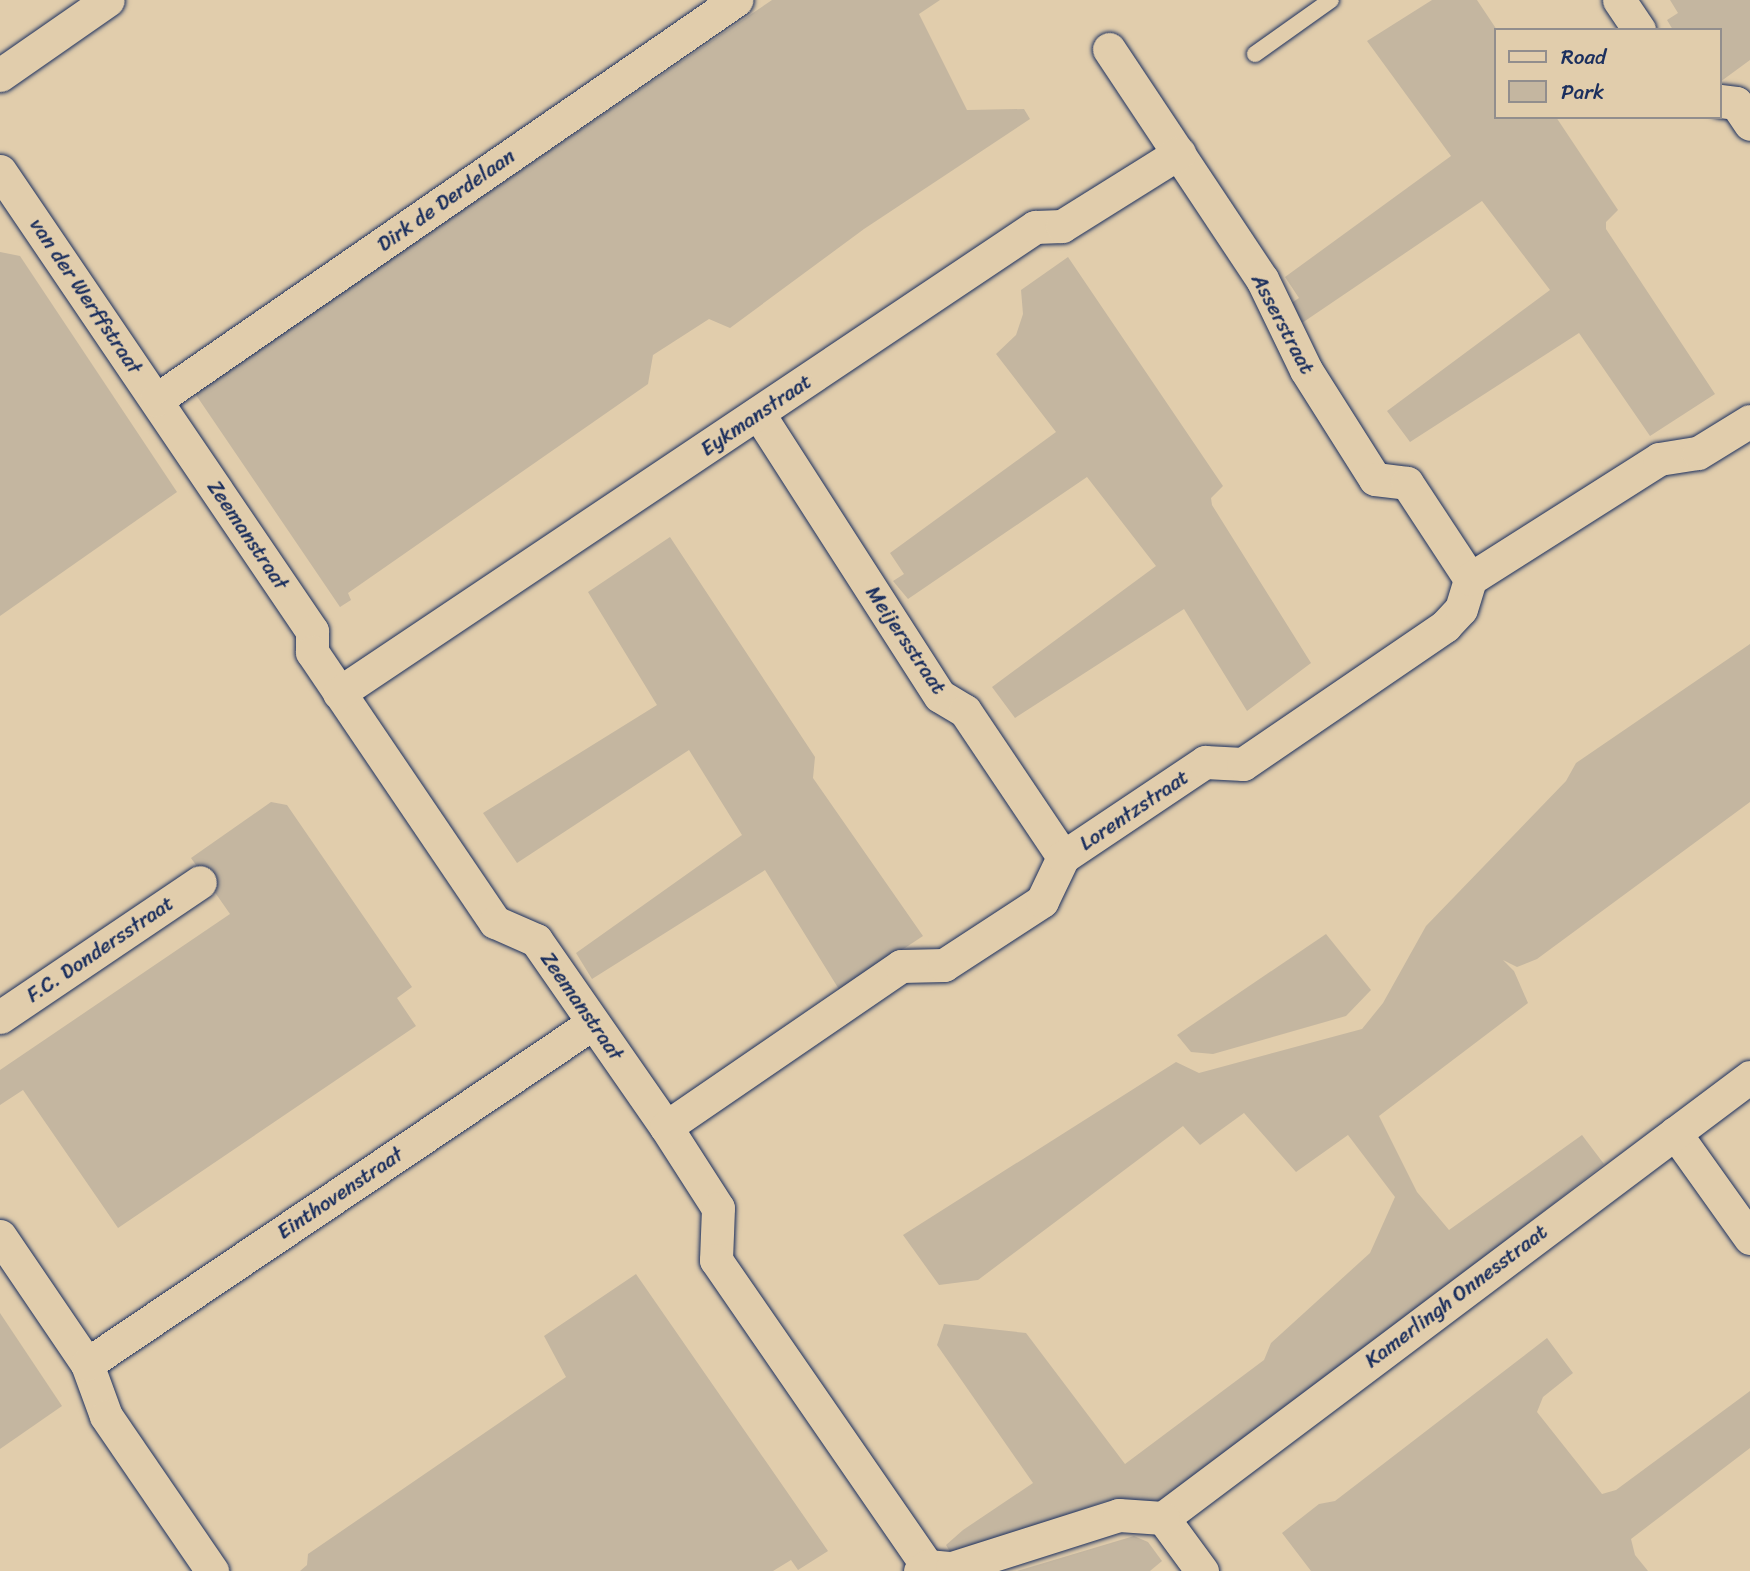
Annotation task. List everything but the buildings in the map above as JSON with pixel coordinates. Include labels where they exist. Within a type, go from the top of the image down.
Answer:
[{"type":"street","points":[[0,75],[108,0]]},
{"type":"street","name":"Dirk de Derdelaan","points":[[156,400],[736,0]]},
{"type":"street","points":[[1619,0],[1638,28]]},
{"type":"street","name":"Asserstraat","points":[[1109,49],[1262,279],[1306,370],[1375,479],[1407,483],[1470,579]]},
{"type":"street","name":"Eykmanstraat","points":[[339,693],[1035,227],[1062,226],[1179,153]]},
{"type":"street","name":"van der Werffstraat","points":[[5,189],[156,400]]},
{"type":"street","name":"Zeemanstraat","points":[[156,400],[312,631],[312,652],[495,922],[536,940],[666,1127],[718,1208],[716,1260],[923,1568]]},
{"type":"street","name":"Meijersstraat","points":[[758,413],[940,695],[965,711],[1063,857]]},
{"type":"street","points":[[1470,579],[1659,458],[1698,453],[1750,421]]},
{"type":"street","name":"Lorentzstraat","points":[[666,1127],[901,966],[944,965],[1042,901],[1063,857],[1205,762],[1243,764],[1423,642],[1461,609],[1470,579]]},
{"type":"street","name":"F.C. Dondersstraat","points":[[0,1017],[201,882]]},
{"type":"street","name":"Einthovenstraat","points":[[87,1364],[593,1023]]},
{"type":"street","name":"Kamerlingh Onnesstraat","points":[[1163,1518],[1750,1077]]},
{"type":"street","points":[[1675,1133],[1750,1238]]},
{"type":"street","points":[[0,1236],[87,1364],[106,1416],[212,1571]]},
{"type":"street","points":[[923,1568],[952,1568],[1119,1516],[1163,1518],[1202,1571]]},
{"type":"lane","points":[[1255,54],[1331,0]]},
{"type":"green space","points":[[772,0],[940,0],[919,14],[967,110],[1024,109],[1030,119],[864,229],[730,328],[709,319],[653,355],[648,384],[348,593],[351,600],[340,607],[194,392]]},
{"type":"green space","points":[[1432,0],[1477,0],[1496,28],[1494,119],[1557,119],[1618,210],[1606,222],[1606,229],[1715,394],[1650,436],[1579,333],[1410,442],[1387,411],[1550,290],[1482,201],[1302,323],[1288,305],[1299,298],[1285,277],[1451,156],[1367,41]]},
{"type":"green space","points":[[1670,0],[1750,0],[1750,60],[1722,81],[1722,28],[1672,28],[1667,20],[1678,13]]},
{"type":"green space","points":[[0,252],[20,256],[177,492],[0,616]]},
{"type":"green space","points":[[1068,257],[1223,486],[1211,498],[1212,505],[1311,663],[1247,711],[1184,609],[1015,718],[992,687],[1156,566],[1087,477],[908,599],[893,581],[904,574],[890,553],[1056,432],[996,354],[1016,335],[1023,314],[1021,290]]},
{"type":"green space","points":[[670,537],[815,757],[813,778],[923,936],[840,991],[765,870],[592,979],[576,953],[742,835],[689,750],[517,863],[483,813],[657,705],[588,592]]},
{"type":"green space","points":[[1750,644],[1750,802],[1537,959],[1517,967],[1503,960],[1514,971],[1528,1003],[1379,1116],[1417,1192],[1449,1230],[1582,1135],[1604,1164],[1163,1508],[1106,1501],[952,1555],[946,1545],[963,1530],[1033,1483],[937,1345],[944,1324],[1026,1333],[1125,1464],[1264,1360],[1271,1343],[1370,1253],[1395,1197],[1348,1135],[1296,1172],[1244,1113],[1200,1145],[1183,1126],[978,1280],[939,1285],[903,1235],[1176,1062],[1199,1073],[1362,1029],[1383,1003],[1426,926],[1566,781],[1576,763]]},
{"type":"green space","points":[[271,802],[287,805],[412,987],[397,998],[416,1026],[118,1228],[23,1090],[0,1105],[0,1070],[230,914],[191,858]]},
{"type":"green space","points":[[1326,934],[1371,990],[1346,1016],[1213,1054],[1191,1052],[1177,1035]]},
{"type":"green space","points":[[636,1274],[828,1551],[798,1570],[791,1560],[773,1571],[300,1571],[307,1565],[308,1554],[566,1377],[544,1336]]},
{"type":"green space","points":[[0,1313],[62,1406],[0,1449]]},
{"type":"green space","points":[[1547,1338],[1573,1373],[1543,1397],[1537,1412],[1602,1494],[1616,1490],[1750,1391],[1750,1448],[1631,1539],[1635,1555],[1648,1571],[1311,1571],[1282,1533],[1319,1504],[1335,1501]]},
{"type":"green space","points":[[1134,1536],[1148,1542],[1162,1561],[1150,1571],[1017,1571]]}]
